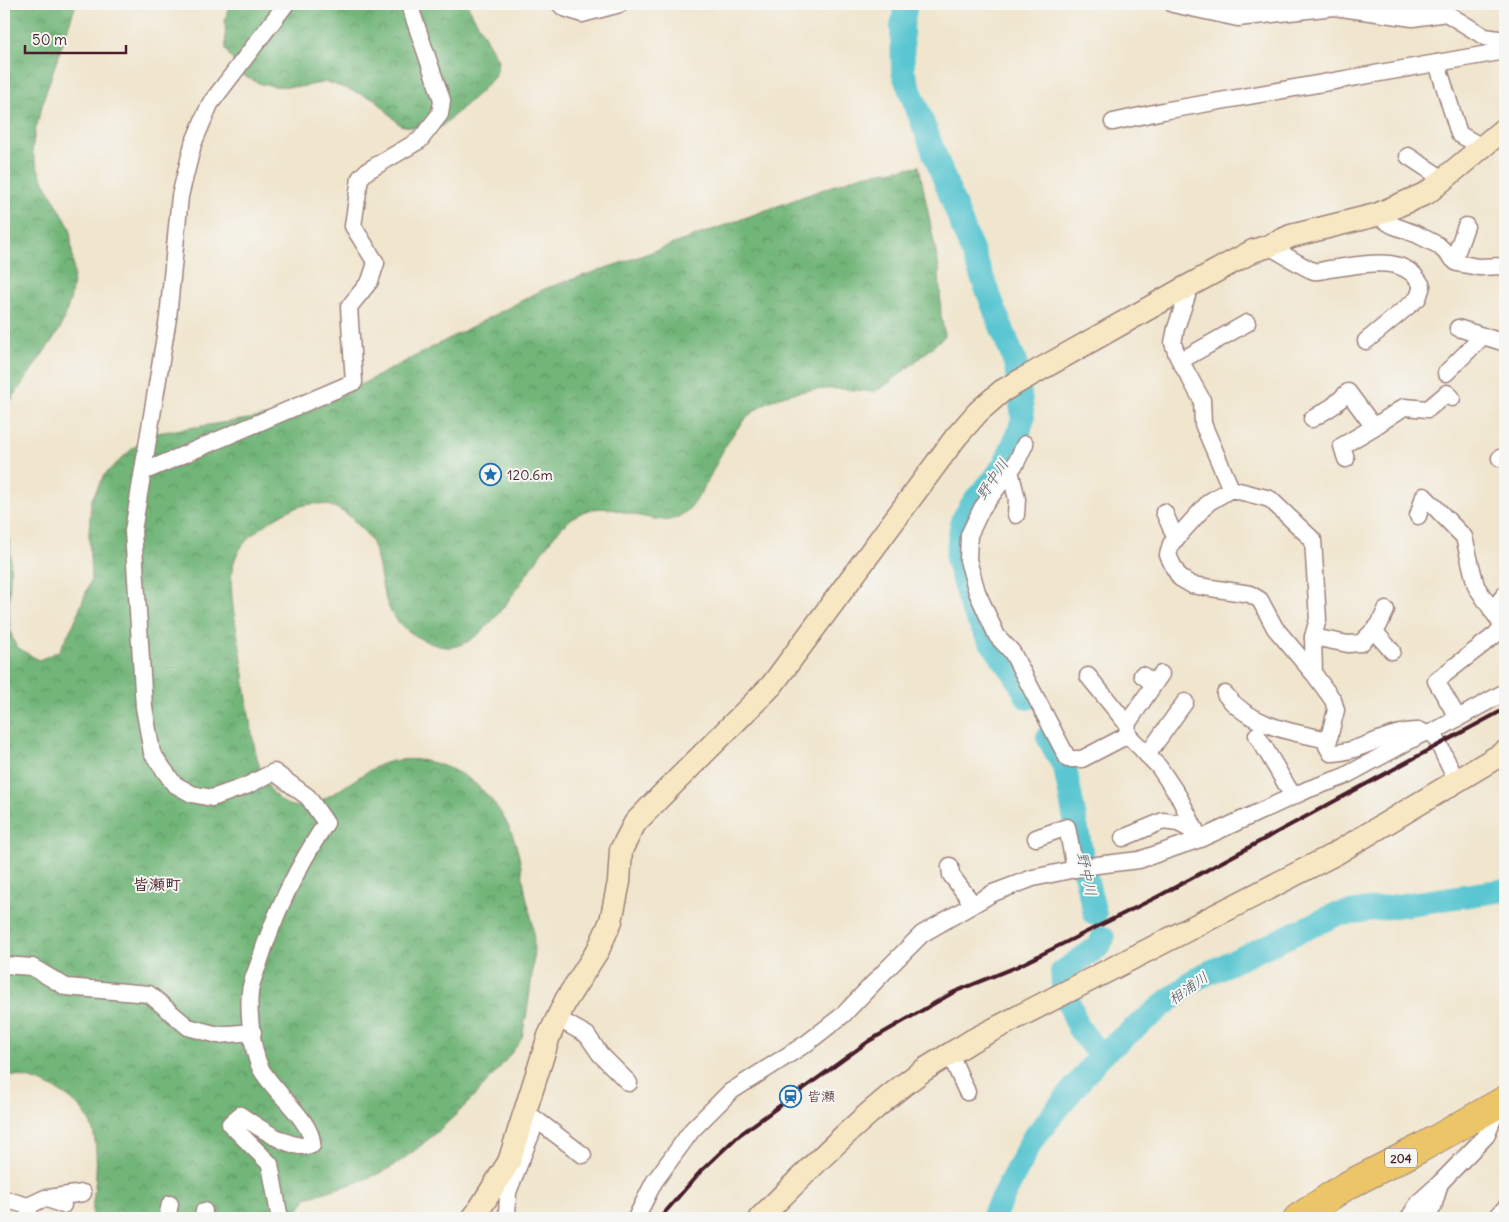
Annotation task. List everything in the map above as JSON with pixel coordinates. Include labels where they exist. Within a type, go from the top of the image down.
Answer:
[{"type":"highway","name":"204","points":[[1298,1218],[1346,1186],[1502,1102]]},
{"type":"street","points":[[282,1218],[279,1214],[270,1164],[230,1124],[240,1115],[279,1139],[305,1147],[312,1145],[313,1138],[308,1128],[270,1083],[260,1068],[249,1013],[250,991],[268,934],[309,848],[326,823],[308,797],[274,772],[246,786],[212,798],[192,794],[174,784],[152,753],[144,708],[133,531],[168,318],[180,196],[193,144],[210,104],[286,4]]},
{"type":"street","points":[[143,472],[354,382],[349,307],[370,281],[376,263],[353,226],[360,178],[367,171],[420,140],[440,114],[442,100],[409,4]]},
{"type":"street","points":[[560,4],[564,8],[582,14],[620,4]]},
{"type":"street","points":[[1173,4],[1238,18],[1334,7],[1413,18],[1446,13],[1485,37],[1505,40]]},
{"type":"street","points":[[1114,122],[1163,111],[1505,51]]},
{"type":"street","points":[[1438,63],[1459,134],[1482,147]]},
{"type":"street","points":[[472,1218],[509,1162],[549,1036],[566,1000],[598,950],[611,921],[620,882],[621,850],[636,824],[662,795],[772,685],[956,437],[979,411],[1002,391],[1039,369],[1190,284],[1253,251],[1291,236],[1376,215],[1427,193],[1505,128]]},
{"type":"street","points":[[1408,156],[1443,179]]},
{"type":"street","points":[[1376,215],[1392,225],[1438,245],[1457,263],[1478,267],[1505,266]]},
{"type":"street","points":[[1454,260],[1466,226]]},
{"type":"street","points":[[1269,246],[1314,271],[1366,263],[1391,264],[1405,269],[1418,279],[1422,286],[1418,298],[1366,341]]},
{"type":"street","points":[[1190,284],[1173,343],[1180,361],[1202,400],[1203,424],[1231,489]]},
{"type":"street","points":[[1180,361],[1220,331],[1247,323]]},
{"type":"street","points":[[1458,328],[1505,343]]},
{"type":"street","points":[[1446,373],[1483,336]]},
{"type":"street","points":[[1312,418],[1333,406],[1348,392],[1374,427]]},
{"type":"street","points":[[1346,459],[1342,446],[1404,407],[1423,415],[1447,393],[1452,398]]},
{"type":"street","points":[[1025,444],[1016,463],[982,508],[969,535],[968,560],[977,592],[997,636],[1012,652],[1068,759],[1082,759],[1128,729],[1152,678]]},
{"type":"street","points":[[1010,471],[1017,499],[1016,515]]},
{"type":"street","points":[[1314,674],[1313,638],[1318,619],[1313,540],[1270,498],[1231,489],[1209,502],[1171,544],[1168,556],[1180,578],[1192,585],[1250,594],[1260,600],[1275,628],[1314,674],[1333,700],[1336,710],[1327,746],[1332,753],[1341,753],[1386,736],[1413,730],[1433,732]]},
{"type":"street","points":[[1418,516],[1424,496],[1464,536],[1476,586],[1504,628],[1436,681],[1458,718]]},
{"type":"street","points":[[1164,512],[1176,539]]},
{"type":"street","points":[[1492,611],[1505,594]]},
{"type":"street","points":[[1313,638],[1348,644],[1361,643],[1379,625],[1386,610]]},
{"type":"street","points":[[1374,631],[1392,651]]},
{"type":"street","points":[[1088,676],[1147,755],[1159,767],[1179,797],[1199,836]]},
{"type":"street","points":[[636,1218],[654,1182],[692,1130],[730,1092],[807,1043],[843,1015],[922,934],[993,893],[1033,878],[1075,869],[1139,860],[1343,777],[1422,734],[1433,732],[1505,692]]},
{"type":"street","points":[[1225,694],[1233,704],[1253,718],[1278,729],[1329,740]]},
{"type":"street","points":[[1147,755],[1186,702]]},
{"type":"street","points":[[1433,732],[1456,782]]},
{"type":"street","points":[[1257,735],[1293,796]]},
{"type":"street","points":[[760,1218],[841,1140],[921,1072],[973,1040],[1335,854],[1505,752]]},
{"type":"street","points":[[1123,838],[1163,821],[1178,824],[1199,836]]},
{"type":"street","points":[[1036,838],[1067,827],[1075,869]]},
{"type":"street","points":[[950,866],[951,875],[973,904]]},
{"type":"street","points":[[4,965],[32,966],[66,988],[150,994],[188,1027],[218,1035],[252,1032]]},
{"type":"street","points":[[557,1018],[587,1035],[600,1054],[629,1083]]},
{"type":"street","points":[[950,1054],[967,1092]]},
{"type":"street","points":[[1409,1218],[1419,1202],[1486,1136],[1502,1102]]},
{"type":"street","points":[[523,1118],[582,1155]]},
{"type":"street","points":[[506,1218],[508,1192],[532,1132],[523,1118]]},
{"type":"street","points":[[1426,1218],[1433,1206],[1440,1183]]},
{"type":"street","points":[[4,1199],[29,1212],[45,1198],[82,1193]]},
{"type":"street","points":[[45,1198],[63,1204]]},
{"type":"street","points":[[1496,1218],[1505,1208]]},
{"type":"green space","points":[[4,4],[76,4],[46,92],[35,131],[32,151],[40,174],[70,228],[74,275],[70,301],[60,329],[4,410]]},
{"type":"green space","points":[[229,4],[467,4],[498,60],[496,75],[441,127],[426,130],[400,125],[375,99],[327,82],[300,87],[273,86],[261,84],[242,75],[226,50],[225,22]]},
{"type":"green space","points":[[919,166],[939,268],[941,316],[945,336],[899,375],[875,391],[845,389],[812,390],[779,397],[760,407],[746,419],[721,453],[697,500],[679,516],[668,520],[659,520],[603,508],[584,512],[574,517],[559,530],[498,614],[482,631],[464,643],[446,647],[438,646],[413,634],[394,617],[382,586],[371,540],[351,518],[333,507],[324,504],[314,504],[293,509],[260,528],[241,547],[234,562],[232,572],[232,596],[253,741],[267,785],[280,800],[292,806],[304,806],[332,794],[373,768],[396,760],[407,759],[450,768],[478,786],[500,811],[511,831],[519,857],[532,924],[534,940],[533,963],[523,1032],[517,1046],[495,1074],[451,1120],[414,1151],[380,1173],[306,1198],[294,1218],[93,1218],[96,1155],[92,1127],[88,1119],[76,1104],[51,1087],[34,1080],[4,1074],[4,527],[10,545],[11,556],[9,613],[12,637],[18,647],[39,660],[59,651],[74,623],[91,580],[89,533],[91,501],[104,475],[133,448],[156,433],[314,409],[544,289],[638,257],[862,175]]},
{"type":"waterway","name":"野中川","points":[[906,4],[902,27],[903,72],[1016,365],[1023,418],[1019,432],[1005,463],[996,477],[975,500],[962,521],[957,558],[971,607],[989,639],[1015,674],[1028,698]]},
{"type":"waterway","name":"野中川","points":[[1048,737],[1065,768],[1095,914]]},
{"type":"waterway","name":"相浦川","points":[[992,1218],[1032,1140],[1100,1056],[1197,978],[1335,915],[1505,890]]},
{"type":"waterway","name":"野中川","points":[[1100,1056],[1078,1027],[1063,986],[1062,972],[1098,947],[1103,938]]},
{"type":"railway","points":[[660,1218],[700,1172],[738,1136],[869,1041],[954,992],[1016,967],[1157,897],[1505,709]]},
{"type":"place","name":"120.6m","points":[[491,475]]},
{"type":"place","name":"皆瀬","points":[[791,1096]]},
{"type":"district","name":"皆瀬町","points":[[157,884]]}]
